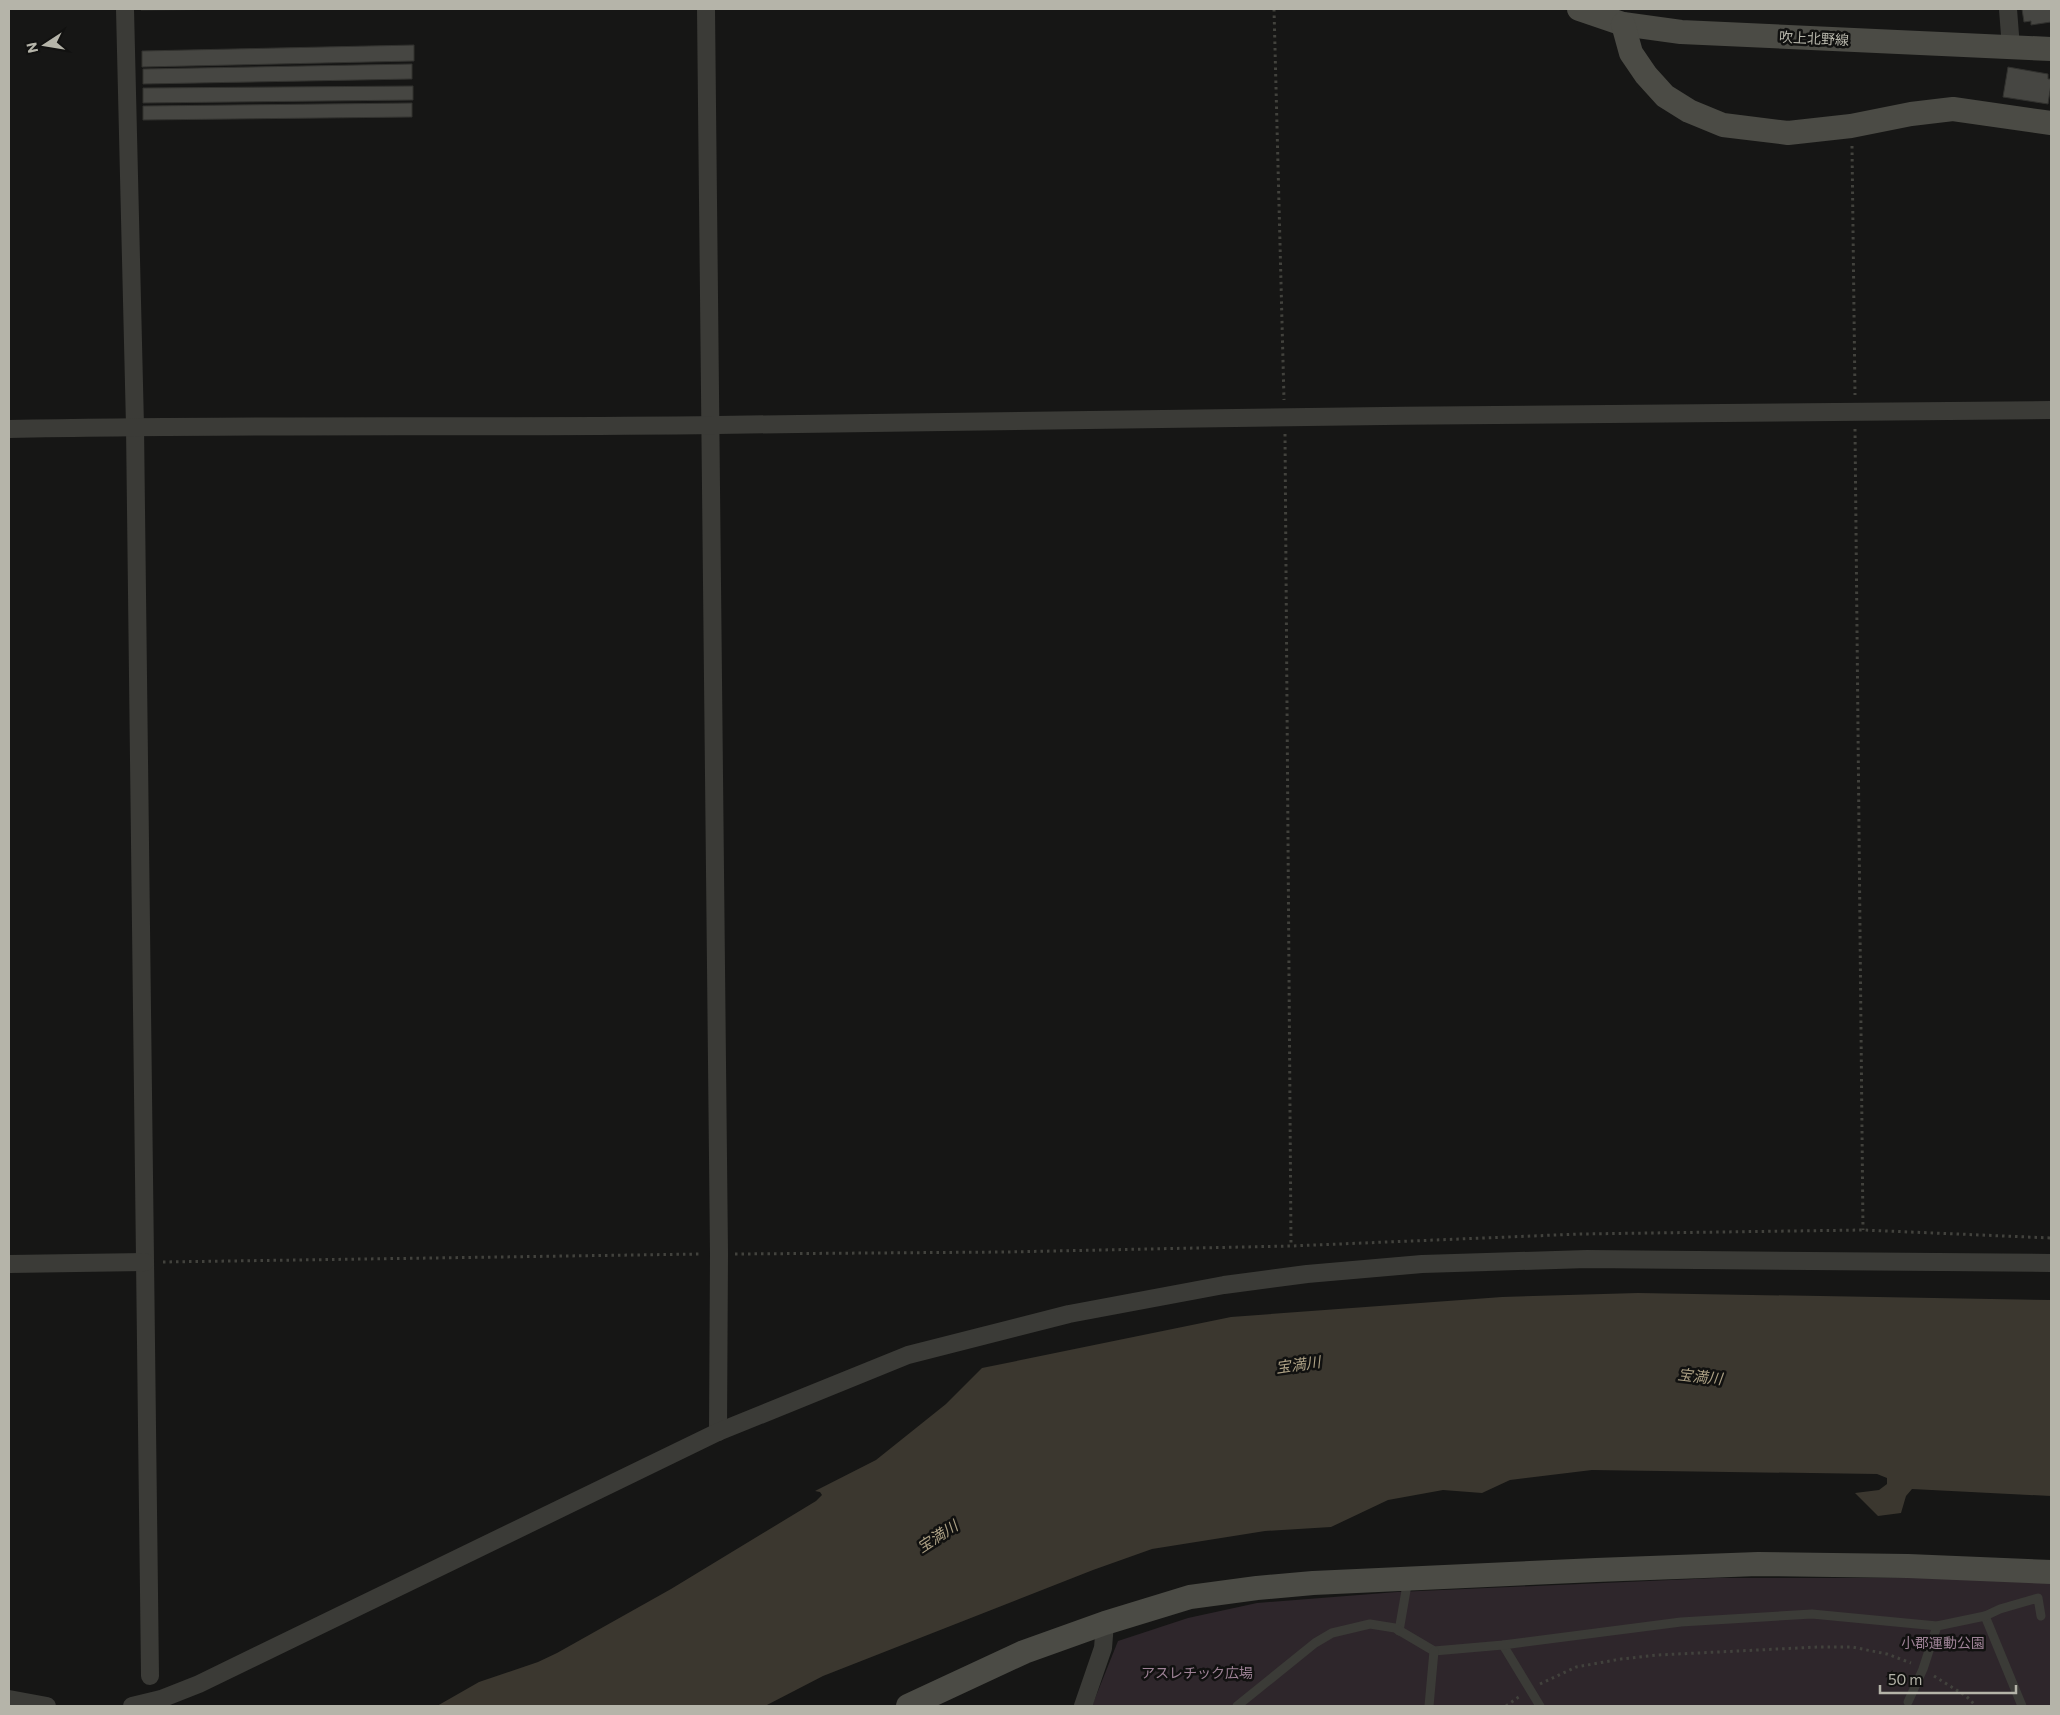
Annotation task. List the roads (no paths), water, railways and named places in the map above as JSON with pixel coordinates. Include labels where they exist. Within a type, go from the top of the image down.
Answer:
[{"type":"street","points":[[125,9],[136,426],[150,1676]]},
{"type":"street","points":[[706,9],[719,1254],[718,1432]]},
{"type":"street","name":"吹上北野線","points":[[1580,9],[1623,24],[1681,32],[2051,49]]},
{"type":"street","points":[[2008,9],[2011,48]]},
{"type":"street","points":[[1623,24],[1631,53],[1646,75],[1665,96],[1689,112],[1723,125],[1788,133],[1851,126],[1911,114],[1953,109],[2051,123]]},
{"type":"street","points":[[9,429],[136,426],[709,426],[2051,410]]},
{"type":"street","points":[[132,1706],[161,1699],[199,1684],[718,1432],[908,1355],[1069,1314],[1224,1285],[1307,1274],[1422,1264],[1587,1259],[2051,1263]]},
{"type":"street","points":[[9,1264],[145,1262]]},
{"type":"street","points":[[908,1706],[1024,1652],[1105,1624],[1190,1597],[1257,1588],[1408,1578],[1758,1564],[1908,1566],[2051,1572]]},
{"type":"street","points":[[1083,1706],[1103,1648],[1105,1624]]},
{"type":"street","points":[[9,1699],[46,1706]]},
{"type":"lane","points":[[1399,1631],[1408,1578]]},
{"type":"lane","points":[[1237,1706],[1315,1643],[1332,1633],[1370,1624],[1395,1628],[1434,1651],[1503,1645],[1681,1622],[1812,1614],[1937,1626],[1985,1616],[2000,1609],[2038,1598],[2041,1616]]},
{"type":"lane","points":[[1985,1616],[2022,1706]]},
{"type":"lane","points":[[1908,1702],[1923,1669],[1937,1626]]},
{"type":"lane","points":[[1503,1645],[1529,1691],[1540,1706]]},
{"type":"lane","points":[[1429,1706],[1434,1651]]},
{"type":"water","name":"宝満川","points":[[1638,1293],[2051,1300],[2051,1496],[1912,1489],[1906,1496],[1901,1513],[1878,1516],[1855,1493],[1879,1490],[1887,1484],[1887,1478],[1877,1474],[1592,1470],[1510,1480],[1482,1493],[1443,1490],[1388,1500],[1331,1527],[1265,1531],[1152,1549],[1093,1570],[823,1676],[765,1706],[437,1706],[479,1682],[538,1662],[557,1653],[671,1589],[816,1501],[822,1495],[820,1492],[815,1491],[876,1460],[946,1404],[982,1368],[1231,1317],[1502,1297]]},
{"type":"park label","name":"小郡運動公園","points":[[1943,1642]]},
{"type":"park label","name":"アスレチック広場","points":[[1197,1672]]}]
